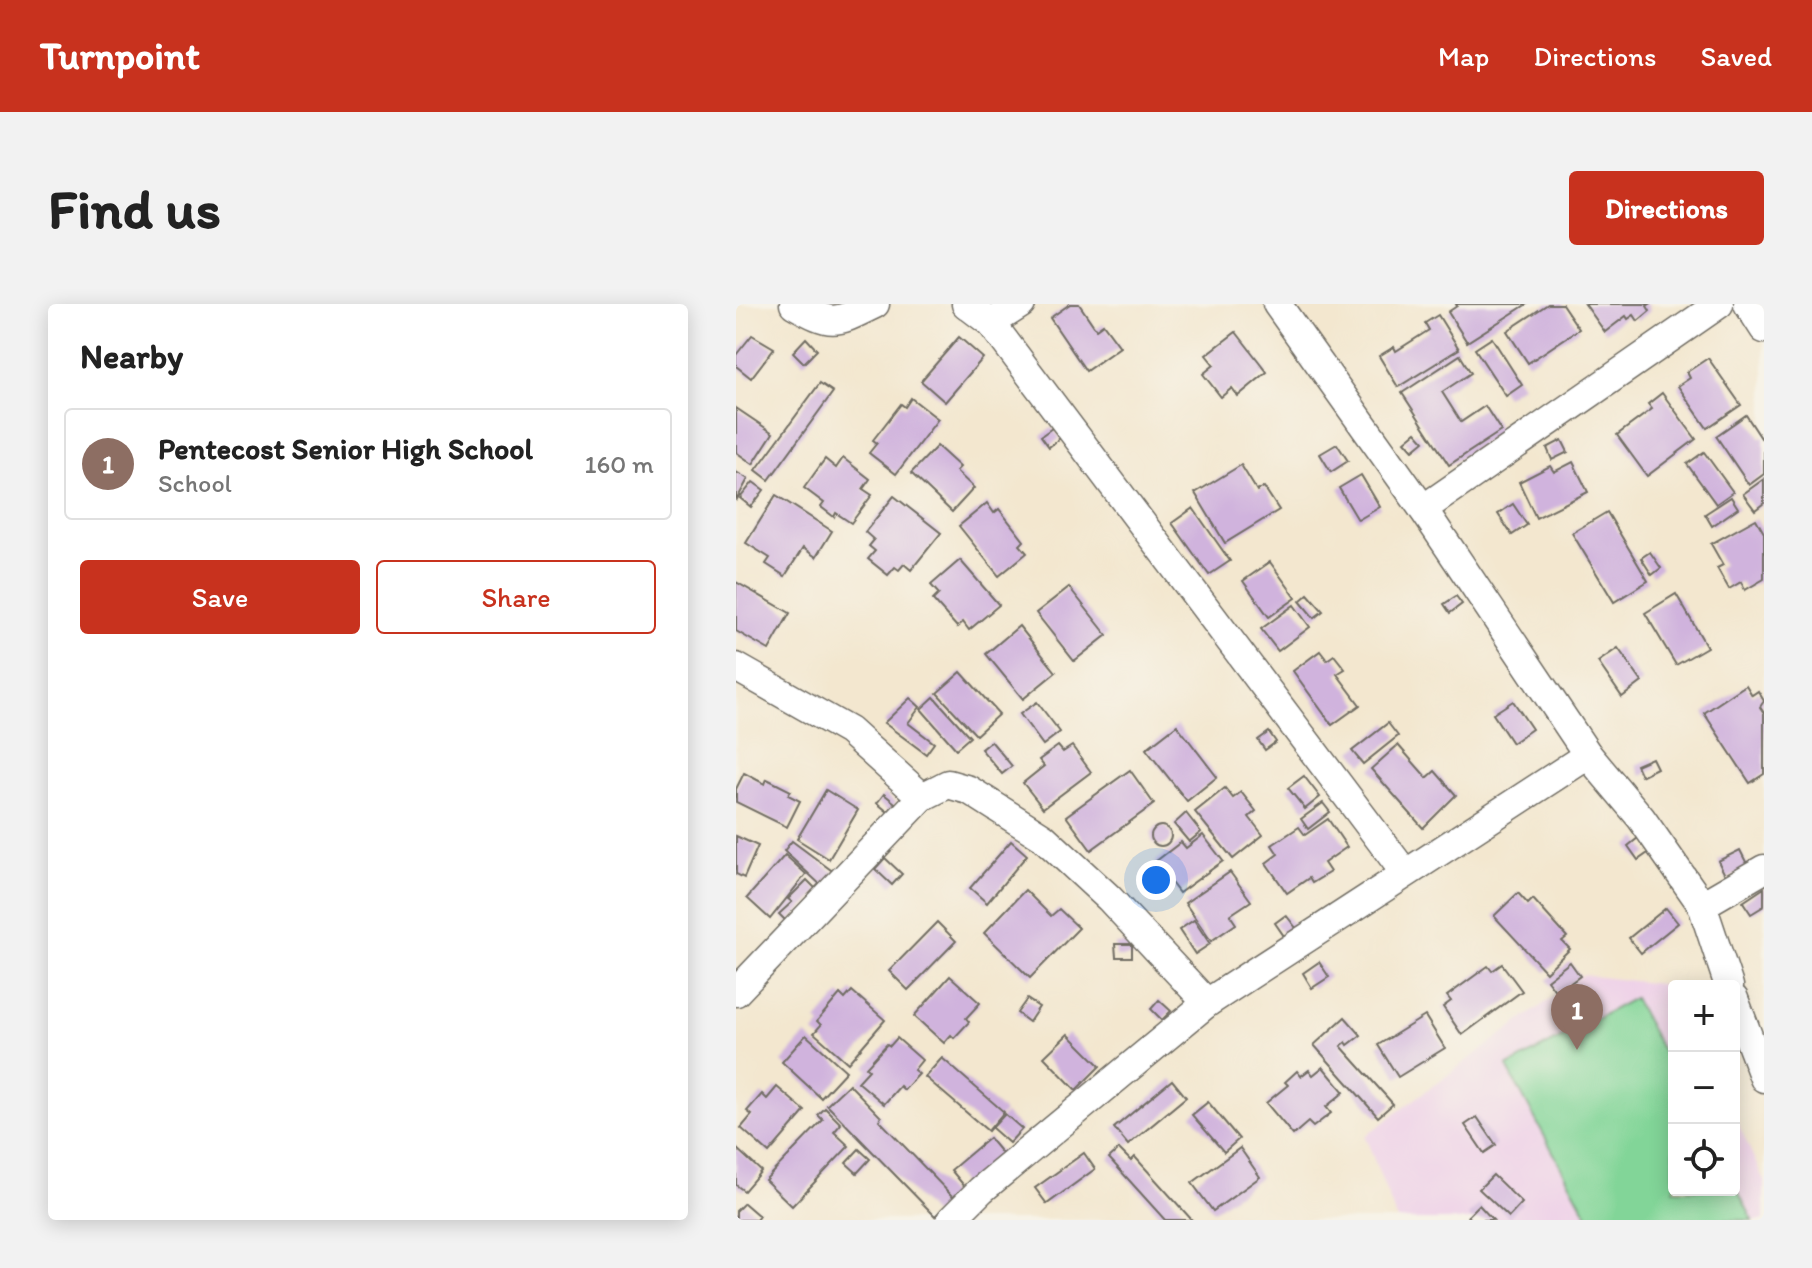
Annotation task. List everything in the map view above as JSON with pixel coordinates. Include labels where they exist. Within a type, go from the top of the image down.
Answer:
[{"type":"street","points":[[794,304],[819,319],[839,322],[875,304]]},
{"type":"street","points":[[966,304],[991,323],[1405,873]]},
{"type":"street","points":[[991,323],[1021,304]]},
{"type":"street","points":[[1423,509],[1719,304]]},
{"type":"street","points":[[1748,304],[1764,329]]},
{"type":"street","points":[[1287,308],[1588,755],[1641,818],[1702,905],[1727,980]]},
{"type":"street","points":[[736,667],[849,731],[922,797]]},
{"type":"street","points":[[951,1220],[981,1190],[1207,1003],[1588,755]]},
{"type":"street","points":[[736,992],[922,797],[948,784],[969,790],[1043,837],[1109,898],[1207,1003]]},
{"type":"street","points":[[1702,905],[1764,869]]},
{"type":"street","points":[[1740,1015],[1764,1078]]},
{"type":"shaded area","points":[[1583,975],[1668,985],[1668,1196],[1740,1196],[1740,1127],[1764,1181],[1764,1220],[1397,1220],[1365,1136]]},
{"type":"green space","points":[[1634,998],[1668,1062],[1668,1196],[1740,1195],[1753,1220],[1590,1220],[1507,1067]]},
{"type":"building","points":[[1070,304],[1079,304],[1096,329],[1103,324],[1120,347],[1086,371],[1050,318]]},
{"type":"building","points":[[1456,304],[1527,304],[1467,342],[1448,312]]},
{"type":"building","points":[[1548,304],[1562,304],[1579,329],[1528,363],[1507,331]]},
{"type":"building","points":[[1585,304],[1650,304],[1647,306],[1650,311],[1638,321],[1634,315],[1628,319],[1626,316],[1605,332]]},
{"type":"building","points":[[1438,315],[1459,349],[1398,387],[1379,356],[1394,347],[1396,351],[1429,330],[1425,323]]},
{"type":"building","points":[[1236,332],[1267,372],[1238,396],[1232,388],[1221,397],[1203,374],[1214,365],[1206,355]]},
{"type":"building","points":[[752,335],[774,348],[751,378],[736,366],[736,355]]},
{"type":"building","points":[[959,337],[983,358],[945,402],[921,381]]},
{"type":"building","points":[[806,338],[817,350],[804,363],[793,352]]},
{"type":"building","points":[[1492,338],[1522,385],[1506,396],[1475,349]]},
{"type":"building","points":[[1460,355],[1471,373],[1442,392],[1461,422],[1485,406],[1501,431],[1449,465],[1402,393]]},
{"type":"building","points":[[1708,358],[1741,405],[1707,428],[1678,386],[1690,378],[1687,372]]},
{"type":"building","points":[[820,383],[833,392],[769,480],[756,470]]},
{"type":"building","points":[[1662,393],[1696,439],[1647,476],[1617,435],[1652,409],[1648,404]]},
{"type":"building","points":[[911,398],[938,419],[896,474],[869,453],[877,443],[873,440],[901,404],[905,407]]},
{"type":"building","points":[[736,408],[773,433],[753,464],[736,452]]},
{"type":"building","points":[[1746,415],[1761,438],[1764,436],[1764,474],[1749,485],[1716,436]]},
{"type":"building","points":[[1052,428],[1060,438],[1049,447],[1041,436]]},
{"type":"building","points":[[1416,432],[1424,441],[1413,450],[1405,441]]},
{"type":"building","points":[[1562,440],[1568,452],[1552,460],[1547,448]]},
{"type":"building","points":[[1337,444],[1348,461],[1331,472],[1320,454]]},
{"type":"building","points":[[937,446],[960,467],[956,471],[974,488],[952,512],[911,473]]},
{"type":"building","points":[[1704,452],[1733,492],[1716,504],[1687,464]]},
{"type":"building","points":[[843,458],[870,479],[863,489],[872,495],[851,523],[836,513],[834,517],[821,507],[824,503],[804,488],[825,459],[836,468]]},
{"type":"building","points":[[1573,462],[1588,492],[1536,518],[1519,482],[1550,466],[1554,472]]},
{"type":"building","points":[[1241,465],[1257,491],[1264,487],[1279,510],[1225,543],[1195,493]]},
{"type":"building","points":[[736,472],[748,479],[736,501]]},
{"type":"building","points":[[1361,475],[1380,507],[1358,520],[1339,488]]},
{"type":"building","points":[[1764,479],[1764,503],[1755,510],[1743,494]]},
{"type":"building","points":[[753,482],[764,490],[751,507],[740,498]]},
{"type":"building","points":[[776,495],[832,531],[816,557],[803,548],[785,576],[766,564],[770,558],[746,543]]},
{"type":"building","points":[[894,496],[941,533],[911,570],[904,564],[899,570],[895,567],[888,575],[868,559],[875,551],[869,546],[874,540],[865,532]]},
{"type":"building","points":[[1731,497],[1738,508],[1712,526],[1705,514]]},
{"type":"building","points":[[987,503],[994,513],[999,509],[1024,541],[1020,545],[1027,553],[999,576],[959,526]]},
{"type":"building","points":[[1513,504],[1527,525],[1512,535],[1498,514]]},
{"type":"building","points":[[1193,508],[1230,561],[1209,575],[1172,523]]},
{"type":"building","points":[[1607,512],[1648,581],[1614,602],[1572,533]]},
{"type":"building","points":[[1756,519],[1764,533],[1764,579],[1745,590],[1741,582],[1729,589],[1717,568],[1723,565],[1711,544]]},
{"type":"building","points":[[1650,552],[1661,568],[1652,575],[1641,558]]},
{"type":"building","points":[[960,560],[999,605],[969,630],[963,622],[957,627],[933,600],[939,594],[931,585]]},
{"type":"building","points":[[1270,562],[1296,598],[1269,617],[1243,581]]},
{"type":"building","points":[[736,582],[790,613],[769,650],[736,631]]},
{"type":"building","points":[[1069,587],[1107,635],[1074,661],[1036,613]]},
{"type":"building","points":[[1308,594],[1323,611],[1314,618],[1300,601]]},
{"type":"building","points":[[1676,594],[1707,647],[1676,665],[1645,613]]},
{"type":"building","points":[[1456,596],[1462,604],[1450,613],[1444,604]]},
{"type":"building","points":[[1294,605],[1310,627],[1278,651],[1261,629]]},
{"type":"building","points":[[1019,626],[1056,672],[1023,699],[986,654]]},
{"type":"building","points":[[1618,648],[1642,682],[1622,697],[1598,662]]},
{"type":"building","points":[[1320,651],[1327,660],[1334,655],[1345,669],[1337,674],[1360,705],[1332,725],[1293,671]]},
{"type":"building","points":[[961,672],[999,714],[976,735],[937,693]]},
{"type":"building","points":[[1746,685],[1752,695],[1758,691],[1764,701],[1760,707],[1764,713],[1764,774],[1750,783],[1704,713]]},
{"type":"building","points":[[934,697],[970,737],[956,749],[921,709]]},
{"type":"building","points":[[910,698],[920,707],[908,723],[934,743],[926,754],[884,723]]},
{"type":"building","points":[[1513,701],[1532,729],[1512,743],[1493,714]]},
{"type":"building","points":[[1037,702],[1060,732],[1043,745],[1020,714]]},
{"type":"building","points":[[1388,723],[1398,736],[1363,764],[1352,751]]},
{"type":"building","points":[[1177,725],[1217,777],[1187,801],[1146,749]]},
{"type":"building","points":[[1269,732],[1276,742],[1265,750],[1258,740]]},
{"type":"building","points":[[991,741],[1012,766],[1002,774],[981,749]]},
{"type":"building","points":[[1398,745],[1427,778],[1435,771],[1456,795],[1423,828],[1371,769]]},
{"type":"building","points":[[1058,746],[1063,752],[1072,746],[1091,772],[1043,808],[1023,783],[1044,766],[1039,760]]},
{"type":"building","points":[[1652,758],[1657,768],[1641,776],[1636,765]]},
{"type":"building","points":[[1130,770],[1154,804],[1091,850],[1066,816]]},
{"type":"building","points":[[744,773],[765,784],[767,779],[791,791],[788,795],[800,801],[787,827],[736,802],[736,789]]},
{"type":"building","points":[[1304,776],[1320,797],[1305,809],[1288,788]]},
{"type":"building","points":[[1225,788],[1233,798],[1241,792],[1256,811],[1249,817],[1263,835],[1233,859],[1195,812]]},
{"type":"building","points":[[826,790],[858,810],[829,859],[797,839]]},
{"type":"building","points":[[884,794],[895,803],[888,812],[877,803]]},
{"type":"building","points":[[1323,803],[1330,812],[1308,829],[1301,819]]},
{"type":"building","points":[[1186,813],[1201,832],[1189,842],[1174,824]]},
{"type":"building","points":[[1328,819],[1347,847],[1324,863],[1330,872],[1312,883],[1309,878],[1287,893],[1266,863],[1278,854],[1272,845],[1299,827],[1305,835]]},
{"type":"building","points":[[1161,826],[1168,829],[1171,836],[1168,843],[1161,846],[1154,843],[1151,836],[1154,829]]},
{"type":"building","points":[[1203,835],[1223,861],[1179,893],[1155,862],[1181,842],[1186,848]]},
{"type":"building","points":[[736,836],[758,846],[744,878],[736,874]]},
{"type":"building","points":[[1638,838],[1648,853],[1638,860],[1628,846]]},
{"type":"building","points":[[792,841],[835,873],[824,888],[784,851]]},
{"type":"building","points":[[1011,841],[1027,855],[987,903],[970,888]]},
{"type":"building","points":[[1740,850],[1749,868],[1727,879],[1718,861]]},
{"type":"building","points":[[785,855],[806,874],[770,919],[747,898]]},
{"type":"building","points":[[885,858],[902,874],[892,885],[875,869]]},
{"type":"building","points":[[1230,872],[1251,901],[1230,915],[1236,924],[1211,941],[1185,903]]},
{"type":"building","points":[[807,880],[819,892],[788,923],[779,914],[792,902],[788,899]]},
{"type":"building","points":[[1764,888],[1764,906],[1751,914],[1743,902]]},
{"type":"building","points":[[1025,890],[1051,916],[1059,909],[1079,928],[1030,978],[984,933]]},
{"type":"building","points":[[1518,893],[1528,904],[1533,899],[1567,937],[1562,941],[1570,949],[1546,972],[1494,916]]},
{"type":"building","points":[[1666,908],[1678,923],[1641,953],[1629,938]]},
{"type":"building","points":[[1286,915],[1296,928],[1284,936],[1275,923]]},
{"type":"building","points":[[1194,920],[1210,944],[1195,954],[1179,930]]},
{"type":"building","points":[[937,922],[956,941],[908,990],[889,971]]},
{"type":"building","points":[[1115,944],[1132,944],[1132,957],[1116,957]]},
{"type":"building","points":[[1319,962],[1329,977],[1312,988],[1303,973]]},
{"type":"building","points":[[1570,962],[1580,976],[1557,993],[1547,980]]},
{"type":"building","points":[[1502,964],[1522,991],[1462,1035],[1443,1007],[1451,1001],[1447,996],[1488,966],[1492,971]]},
{"type":"building","points":[[950,976],[980,1003],[966,1018],[969,1022],[954,1038],[951,1035],[944,1043],[914,1016]]},
{"type":"building","points":[[852,991],[885,1020],[848,1063],[814,1033],[821,1025],[817,1021],[840,994],[845,999]]},
{"type":"building","points":[[1027,999],[1039,1007],[1029,1022],[1017,1013]]},
{"type":"building","points":[[1159,1000],[1171,1011],[1162,1020],[1151,1009]]},
{"type":"building","points":[[1425,1016],[1445,1048],[1398,1077],[1378,1045]]},
{"type":"building","points":[[1345,1017],[1361,1035],[1348,1045],[1346,1042],[1341,1046],[1393,1104],[1378,1117],[1314,1045]]},
{"type":"building","points":[[1068,1034],[1100,1066],[1076,1090],[1044,1057]]},
{"type":"building","points":[[806,1035],[846,1071],[821,1098],[782,1062]]},
{"type":"building","points":[[897,1038],[922,1060],[914,1070],[919,1074],[904,1090],[900,1086],[884,1104],[858,1082],[869,1070],[866,1067],[887,1044],[890,1046]]},
{"type":"building","points":[[942,1058],[1004,1112],[988,1131],[925,1077]]},
{"type":"building","points":[[1323,1067],[1344,1092],[1326,1107],[1331,1113],[1313,1127],[1308,1122],[1293,1135],[1266,1103],[1288,1085],[1285,1082],[1297,1071],[1301,1076],[1309,1070],[1313,1075]]},
{"type":"building","points":[[1172,1080],[1186,1097],[1128,1145],[1114,1128]]},
{"type":"building","points":[[849,1084],[954,1198],[935,1216],[827,1105]]},
{"type":"building","points":[[777,1087],[805,1111],[769,1153],[741,1128],[752,1115],[747,1111],[762,1094],[767,1099]]},
{"type":"building","points":[[1208,1102],[1239,1139],[1224,1152],[1192,1115]]},
{"type":"building","points":[[825,1108],[841,1124],[834,1132],[849,1146],[792,1206],[765,1180],[823,1120],[818,1115]]},
{"type":"building","points":[[1005,1114],[1022,1129],[1009,1143],[992,1128]]},
{"type":"building","points":[[1477,1117],[1496,1145],[1484,1153],[1465,1125]]},
{"type":"building","points":[[989,1138],[1004,1156],[966,1188],[951,1170]]},
{"type":"building","points":[[736,1148],[761,1171],[744,1191],[736,1185]]},
{"type":"building","points":[[1240,1148],[1260,1177],[1213,1211],[1192,1183]]},
{"type":"building","points":[[859,1149],[870,1159],[857,1173],[846,1163]]},
{"type":"building","points":[[1119,1149],[1131,1161],[1135,1157],[1192,1220],[1165,1220],[1109,1158]]},
{"type":"building","points":[[1084,1153],[1095,1169],[1047,1204],[1035,1188]]},
{"type":"building","points":[[1493,1175],[1522,1203],[1509,1217],[1479,1189]]},
{"type":"building","points":[[744,1203],[759,1216],[756,1220],[736,1220],[736,1211]]},
{"type":"building","points":[[1479,1205],[1493,1220],[1472,1220],[1468,1216]]},
{"type":"place","name":"Pentecost Senior High School","points":[[1577,1050]]}]
